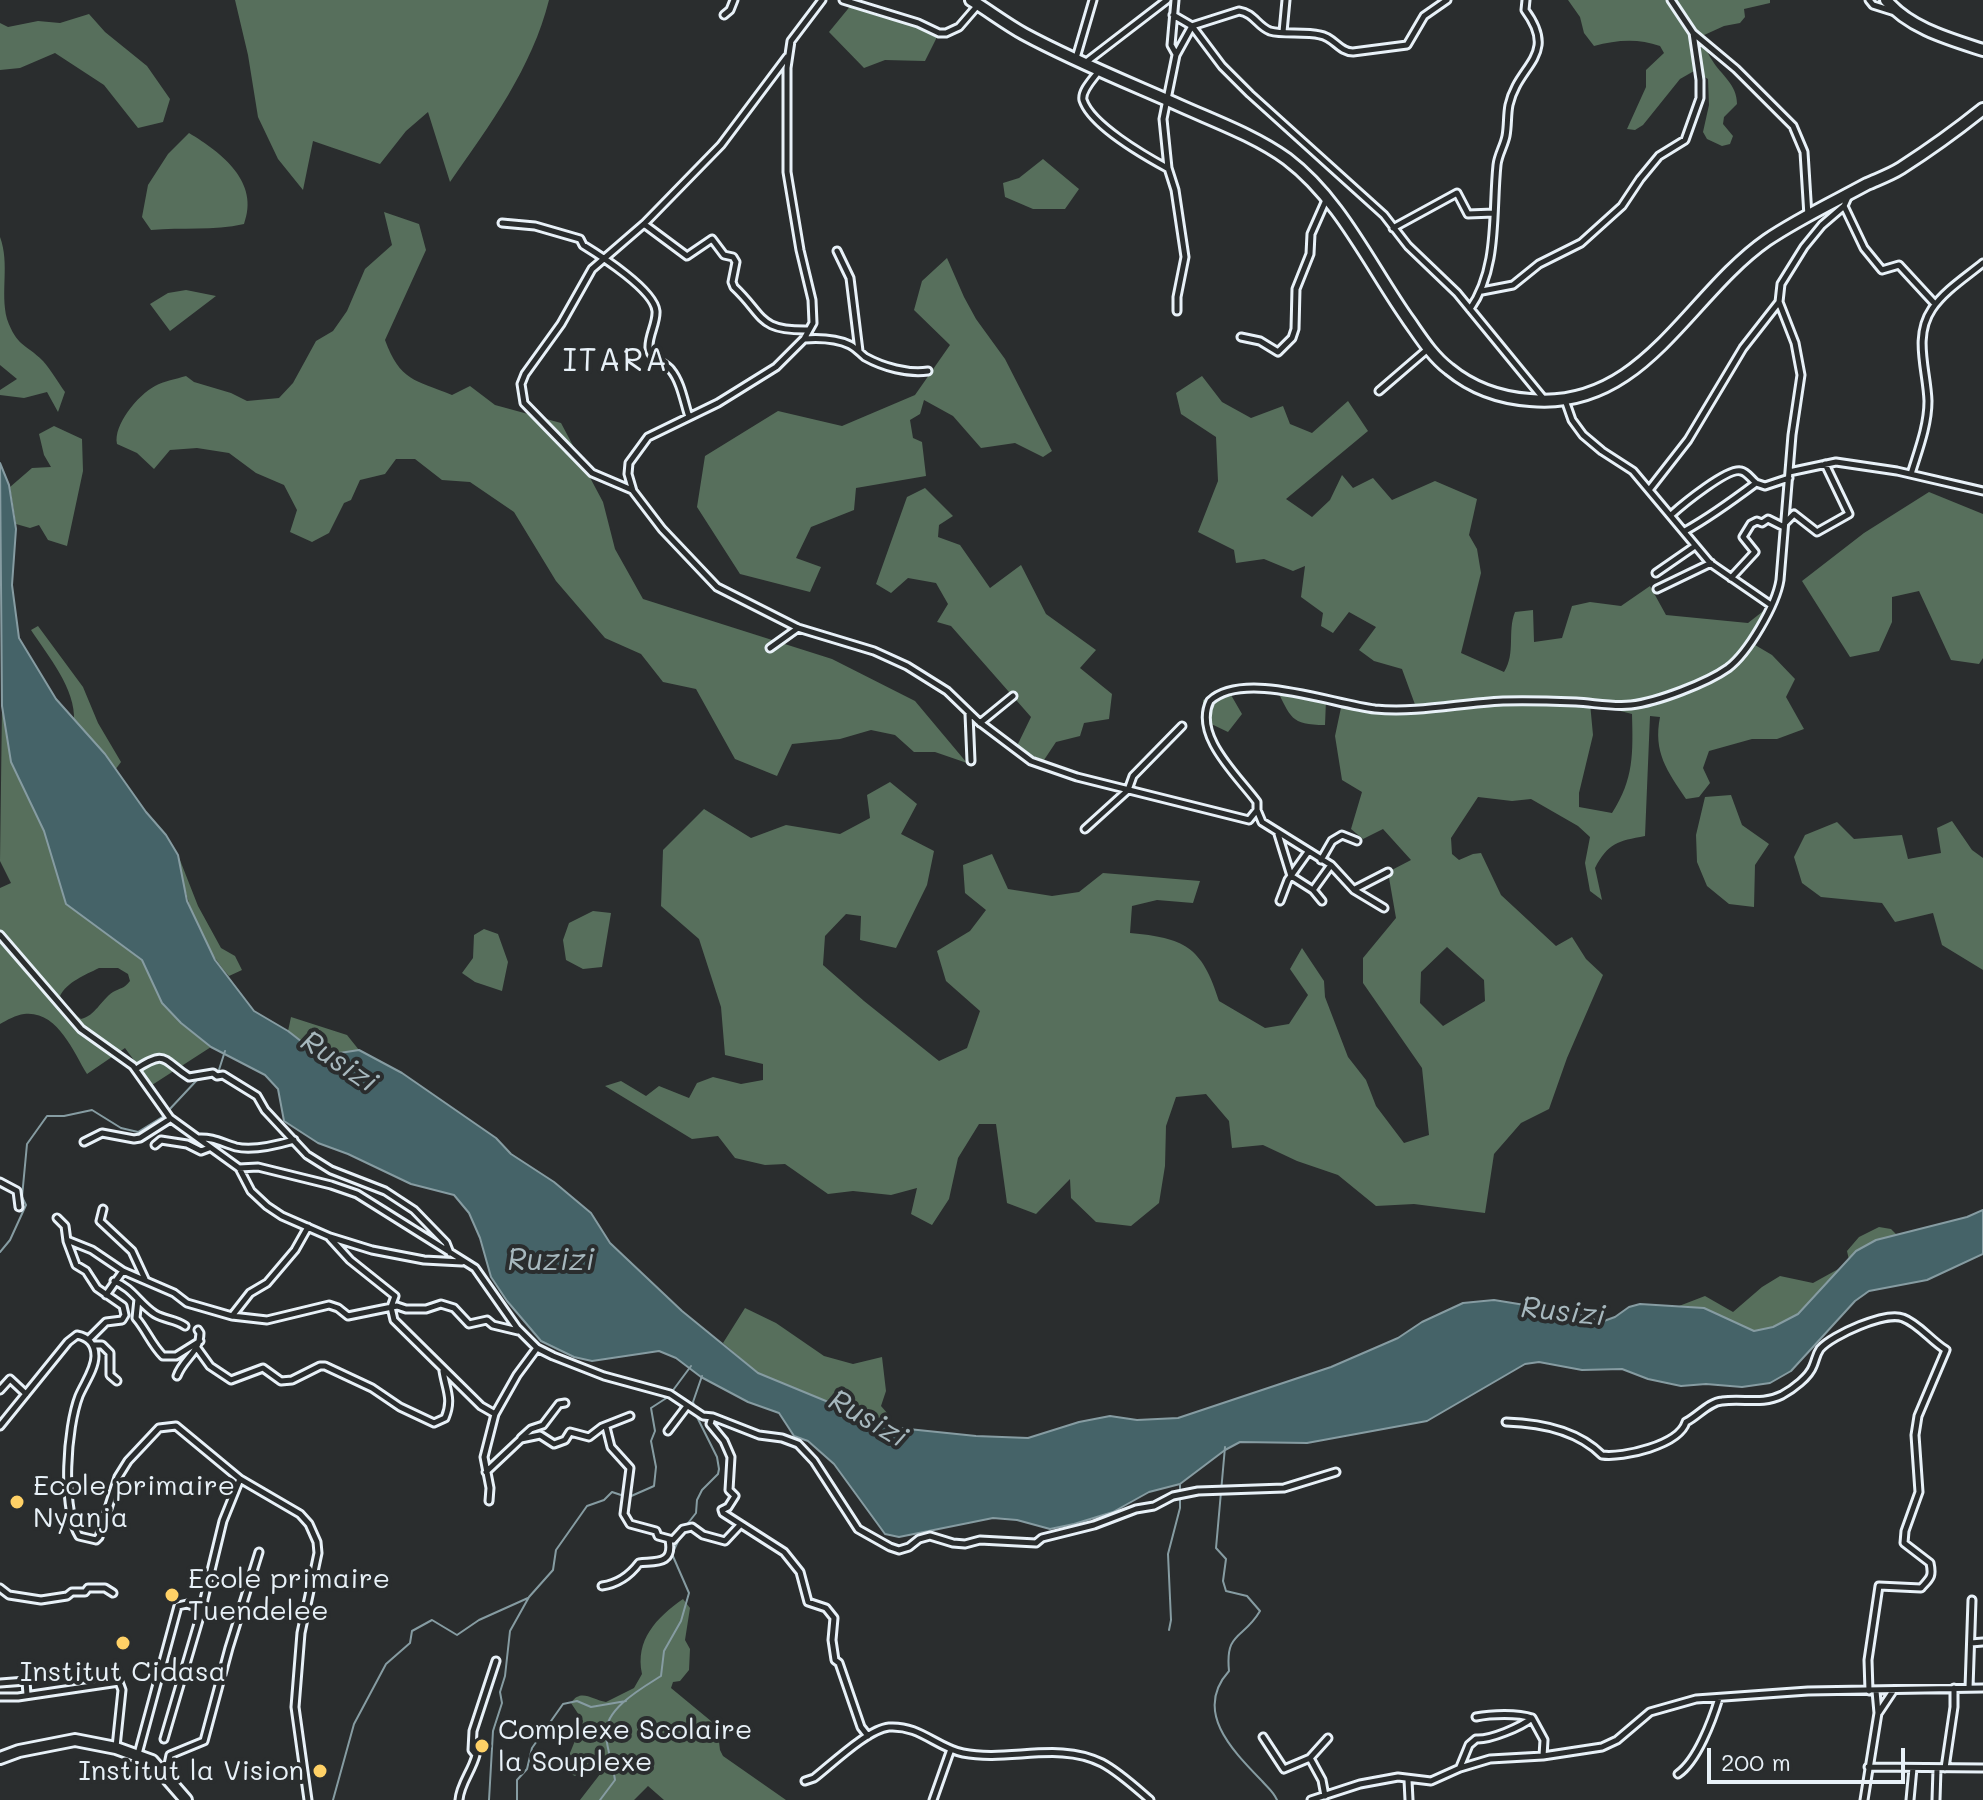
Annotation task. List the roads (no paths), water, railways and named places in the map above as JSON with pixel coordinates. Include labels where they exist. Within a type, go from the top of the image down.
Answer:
[{"type":"highway","points":[[1886,0],[1897,12],[1920,27],[1978,49],[1983,57]]},
{"type":"highway","points":[[975,2],[1023,33],[1272,149],[1308,176],[1327,197],[1445,367],[1486,391],[1516,399],[1565,400],[1606,388],[1630,375],[1742,259],[1782,230],[1846,201],[1899,169],[1955,132],[1983,109]]},
{"type":"highway","points":[[0,1758],[75,1740],[116,1748],[152,1761],[186,1800]]},
{"type":"street","points":[[724,15],[734,0]]},
{"type":"street","points":[[822,0],[791,41],[788,56],[787,172],[812,300],[813,323],[804,339],[771,370],[648,437],[628,468],[633,491],[662,529],[717,587],[798,628],[874,651],[907,666],[947,691],[980,723],[1031,761],[1077,777],[1249,820],[1257,810]]},
{"type":"street","points":[[843,0],[918,23],[939,33],[959,27],[975,2]]},
{"type":"street","points":[[1081,60],[1093,0]]},
{"type":"street","points":[[1081,60],[1167,0]]},
{"type":"street","points":[[1175,0],[1171,45],[1176,55]]},
{"type":"street","points":[[1283,32],[1286,0]]},
{"type":"street","points":[[1177,311],[1185,257],[1175,190],[1168,168],[1163,119],[1176,55],[1192,26],[1239,11],[1253,15],[1266,29],[1274,32],[1323,35],[1347,52],[1410,43],[1424,16],[1447,0]]},
{"type":"street","points":[[1470,309],[1482,291],[1494,238],[1498,159],[1505,139],[1509,102],[1539,42],[1536,25],[1525,10],[1526,0]]},
{"type":"street","points":[[1671,0],[1693,33],[1736,69],[1793,126],[1804,152],[1808,217]]},
{"type":"street","points":[[1869,0],[1881,8],[1897,12]]},
{"type":"street","points":[[1173,15],[1192,26],[1222,66],[1250,94],[1365,197],[1470,309],[1546,402]]},
{"type":"street","points":[[1482,291],[1513,285],[1547,259],[1581,243],[1622,206],[1659,156],[1685,140],[1700,98],[1693,33]]},
{"type":"street","points":[[633,491],[592,473],[524,403],[520,390],[525,374],[561,324],[592,269],[644,224],[721,145],[788,56]]},
{"type":"street","points":[[1099,70],[1084,93],[1083,100],[1105,129],[1168,168]]},
{"type":"street","points":[[1393,228],[1457,193],[1468,214],[1494,213]]},
{"type":"street","points":[[1241,337],[1260,341],[1278,352],[1292,338],[1296,289],[1310,254],[1311,234],[1327,197]]},
{"type":"street","points":[[1649,490],[1688,440],[1743,348],[1779,302],[1785,273],[1822,225],[1846,201],[1864,248],[1882,270],[1899,265],[1936,304]]},
{"type":"street","points":[[502,223],[535,226],[580,239],[583,245],[605,258],[651,297],[656,305],[657,318],[649,348],[653,356],[669,366],[676,377],[689,417]]},
{"type":"street","points":[[644,224],[687,256],[712,239],[724,255],[733,257],[736,262],[734,287],[761,320],[780,329],[810,330]]},
{"type":"street","points":[[837,251],[850,278],[859,352]]},
{"type":"street","points":[[1911,474],[1923,437],[1928,402],[1921,354],[1927,317],[1936,304],[1983,263]]},
{"type":"street","points":[[1384,908],[1354,890],[1331,865],[1262,822],[1257,802],[1208,732],[1207,707],[1216,695],[1243,688],[1268,689],[1357,706],[1406,711],[1507,701],[1632,705],[1701,682],[1725,670],[1749,642],[1779,586],[1801,375],[1795,343],[1779,302]]},
{"type":"street","points":[[804,339],[825,338],[846,343],[873,360],[913,373],[928,371]]},
{"type":"street","points":[[1379,391],[1429,348]]},
{"type":"street","points":[[1565,400],[1572,420],[1583,435],[1633,471],[1711,563],[1771,605]]},
{"type":"street","points":[[1671,515],[1729,472],[1744,472],[1756,483],[1765,486],[1789,475],[1836,462],[1911,474],[1983,491]]},
{"type":"street","points":[[1784,525],[1794,514],[1817,532],[1849,514],[1825,464]]},
{"type":"street","points":[[1685,531],[1704,521],[1715,510],[1725,507],[1756,483]]},
{"type":"street","points":[[1731,578],[1755,552],[1743,537],[1751,524],[1768,519],[1784,525]]},
{"type":"street","points":[[1656,573],[1695,546]]},
{"type":"street","points":[[1657,589],[1711,563]]},
{"type":"street","points":[[770,648],[798,628]]},
{"type":"street","points":[[980,723],[1013,696]]},
{"type":"street","points":[[969,713],[971,761]]},
{"type":"street","points":[[1085,829],[1128,790],[1133,776],[1182,726]]},
{"type":"street","points":[[1278,833],[1291,876],[1313,890],[1322,901]]},
{"type":"street","points":[[1321,860],[1337,837],[1342,835],[1357,841]]},
{"type":"street","points":[[1280,901],[1291,876],[1308,852]]},
{"type":"street","points":[[1313,890],[1331,865]]},
{"type":"street","points":[[1354,890],[1388,872]]},
{"type":"street","points":[[0,935],[81,1029],[136,1069],[167,1115],[239,1168],[257,1197],[282,1216],[330,1237],[372,1250],[412,1258],[466,1263]]},
{"type":"street","points":[[136,1069],[154,1058],[162,1058],[189,1077],[213,1073],[223,1075],[257,1096],[265,1110],[317,1163],[385,1191],[414,1210],[446,1243],[450,1253]]},
{"type":"street","points":[[84,1142],[102,1133],[134,1139],[167,1115]]},
{"type":"street","points":[[197,1138],[212,1137],[239,1148],[278,1145],[294,1139]]},
{"type":"street","points":[[155,1145],[161,1140],[187,1144],[201,1151],[210,1147]]},
{"type":"street","points":[[239,1168],[258,1167],[357,1194],[481,1274],[502,1309],[537,1348],[604,1376],[670,1394],[700,1414],[759,1435],[798,1444],[814,1461],[858,1529],[899,1550],[930,1536],[953,1543],[1000,1539],[1036,1543],[1042,1538],[1154,1506],[1173,1496],[1198,1491],[1284,1488],[1336,1472]]},
{"type":"street","points":[[0,1182],[17,1191],[19,1207]]},
{"type":"street","points":[[103,1209],[100,1221],[132,1251],[145,1280]]},
{"type":"street","points":[[57,1218],[65,1226],[76,1265],[86,1271],[97,1288],[123,1306],[125,1315],[118,1322],[106,1322],[91,1342],[94,1364],[78,1399],[67,1479],[69,1511],[79,1536],[96,1540],[99,1537],[118,1477],[128,1461],[159,1428],[176,1426],[240,1479],[300,1514],[309,1524],[317,1542],[318,1553],[301,1633],[295,1707],[308,1800]]},
{"type":"street","points":[[232,1316],[250,1293],[267,1283],[286,1261],[308,1227]]},
{"type":"street","points":[[330,1237],[350,1260],[395,1296],[391,1307],[394,1320],[481,1406],[495,1414]]},
{"type":"street","points":[[67,1240],[92,1250],[123,1271],[174,1293],[187,1303],[232,1316],[267,1320],[329,1305],[348,1316],[391,1307],[426,1309],[441,1304],[454,1308],[469,1324],[487,1320],[493,1325],[522,1333]]},
{"type":"street","points":[[106,1295],[123,1271]]},
{"type":"street","points":[[114,1281],[127,1286],[152,1312],[185,1326]]},
{"type":"street","points":[[138,1299],[136,1318],[146,1330],[150,1343],[163,1356],[176,1356],[200,1341]]},
{"type":"street","points":[[1506,1422],[1548,1426],[1588,1441],[1602,1455],[1623,1455],[1665,1443],[1684,1429],[1686,1422],[1721,1400],[1768,1402],[1786,1393],[1800,1383],[1813,1366],[1820,1349],[1838,1333],[1892,1315],[1920,1328],[1930,1340],[1946,1350],[1918,1416],[1915,1435],[1919,1492],[1905,1531],[1904,1543],[1930,1563],[1932,1574],[1921,1588],[1879,1586],[1868,1660],[1878,1713]]},
{"type":"street","points":[[177,1376],[181,1365],[197,1348],[200,1341],[198,1330]]},
{"type":"street","points":[[0,1426],[77,1335],[102,1345],[110,1353],[110,1375],[117,1381]]},
{"type":"street","points":[[197,1348],[210,1366],[231,1380],[263,1368],[281,1381],[292,1380],[325,1366],[434,1423],[445,1418],[449,1410],[451,1397],[446,1389],[443,1370]]},
{"type":"street","points":[[489,1501],[484,1457],[495,1414],[537,1348]]},
{"type":"street","points":[[0,1390],[10,1379],[26,1394]]},
{"type":"street","points":[[486,1472],[531,1429],[543,1425],[559,1404],[565,1403]]},
{"type":"street","points":[[668,1431],[689,1408]]},
{"type":"street","points":[[521,1439],[540,1435],[554,1444],[565,1440],[570,1432],[589,1437],[630,1416]]},
{"type":"street","points":[[713,1417],[710,1424],[724,1441],[731,1457],[729,1490],[735,1496],[722,1510],[723,1513],[784,1552],[800,1572],[808,1602],[826,1608],[834,1618],[832,1640],[835,1660],[839,1663],[861,1727],[868,1736]]},
{"type":"street","points":[[606,1427],[611,1447],[630,1468],[624,1514],[630,1524],[656,1531],[658,1536],[669,1540],[673,1540],[685,1527],[692,1527],[703,1535],[725,1541],[740,1525]]},
{"type":"street","points":[[164,1739],[202,1609],[223,1521],[240,1479]]},
{"type":"street","points":[[602,1586],[623,1578],[639,1563],[651,1564],[664,1559],[668,1555],[669,1540]]},
{"type":"street","points":[[166,1774],[170,1755],[204,1741],[259,1552]]},
{"type":"street","points":[[0,1588],[9,1595],[48,1601],[72,1592],[85,1592],[88,1588],[105,1588],[113,1593]]},
{"type":"street","points":[[1969,1688],[1972,1600]]},
{"type":"street","points":[[138,1754],[178,1606],[187,1604],[202,1609]]},
{"type":"street","points":[[1971,1643],[1983,1642]]},
{"type":"street","points":[[459,1800],[460,1788],[472,1769],[476,1755],[472,1750],[473,1731],[496,1661]]},
{"type":"street","points":[[0,1683],[26,1681],[39,1671]]},
{"type":"street","points":[[26,1681],[27,1695]]},
{"type":"street","points":[[0,1697],[119,1682],[122,1690],[116,1748]]},
{"type":"street","points":[[1945,1768],[1954,1688]]},
{"type":"street","points":[[1311,1800],[1360,1784],[1398,1777],[1431,1781],[1490,1759],[1543,1756],[1602,1747],[1617,1740],[1650,1712],[1682,1702],[1808,1691],[1983,1688]]},
{"type":"street","points":[[1864,1800],[1878,1713],[1894,1691]]},
{"type":"street","points":[[1678,1774],[1688,1768],[1694,1757],[1719,1698]]},
{"type":"street","points":[[1476,1717],[1495,1714],[1532,1718],[1544,1740],[1543,1756]]},
{"type":"street","points":[[1460,1768],[1469,1745],[1476,1739],[1518,1729],[1532,1718]]},
{"type":"street","points":[[805,1781],[814,1778],[878,1729],[903,1728],[924,1734],[951,1749],[978,1755],[1048,1752],[1081,1755],[1115,1771],[1150,1800]]},
{"type":"street","points":[[1263,1737],[1284,1769],[1310,1758],[1328,1738]]},
{"type":"street","points":[[933,1800],[951,1749]]},
{"type":"street","points":[[1310,1758],[1322,1780],[1325,1796]]},
{"type":"street","points":[[1868,1767],[1983,1768]]},
{"type":"street","points":[[1910,1800],[1913,1768]]},
{"type":"street","points":[[1936,1800],[1937,1769]]},
{"type":"street","points":[[1408,1780],[1409,1800]]},
{"type":"water","name":"Ruzizi","points":[[0,463],[9,485],[16,529],[12,585],[19,638],[56,699],[105,754],[166,835],[178,855],[187,901],[215,960],[254,1011],[288,1031],[320,1056],[359,1050],[402,1073],[496,1138],[511,1154],[554,1182],[591,1213],[610,1243],[682,1311],[758,1373],[889,1427],[1028,1438],[1110,1416],[1137,1420],[1178,1418],[1331,1367],[1398,1338],[1422,1322],[1463,1303],[1494,1300],[1574,1313],[1601,1322],[1640,1304],[1704,1308],[1754,1331],[1773,1327],[1798,1314],[1856,1251],[1876,1240],[1967,1217],[1983,1210],[1983,1254],[1927,1280],[1869,1291],[1855,1301],[1791,1371],[1770,1383],[1742,1387],[1706,1384],[1681,1386],[1648,1379],[1622,1369],[1582,1370],[1539,1362],[1525,1364],[1427,1421],[1307,1443],[1240,1442],[1180,1484],[1149,1492],[1113,1512],[1074,1524],[1050,1529],[1017,1520],[993,1518],[899,1537],[885,1534],[834,1464],[808,1441],[794,1436],[779,1413],[748,1402],[659,1351],[592,1361],[574,1357],[541,1341],[491,1277],[469,1213],[454,1195],[411,1184],[318,1143],[284,1121],[278,1089],[265,1075],[211,1047],[181,1023],[162,1003],[142,960],[66,904],[44,831],[11,762],[2,706]]},
{"type":"waterway","points":[[168,1111],[197,1080],[217,1076],[225,1051]]},
{"type":"waterway","points":[[0,1252],[10,1240],[26,1205],[22,1197],[27,1144],[47,1116],[92,1110],[121,1128],[138,1132],[164,1116]]},
{"type":"waterway","points":[[629,1497],[654,1486],[656,1467],[651,1441],[655,1431],[651,1408],[668,1397],[691,1366]]},
{"type":"waterway","points":[[695,1408],[693,1402],[702,1376]]},
{"type":"waterway","points":[[685,1527],[696,1513],[702,1490],[719,1469],[717,1457],[696,1415]]},
{"type":"waterway","points":[[1225,1447],[1216,1548],[1226,1559],[1223,1581],[1226,1591],[1247,1596],[1260,1611],[1230,1649],[1229,1671],[1219,1686],[1215,1701],[1216,1715],[1229,1743],[1277,1800]]},
{"type":"waterway","points":[[1169,1630],[1168,1554],[1180,1508],[1180,1485]]},
{"type":"waterway","points":[[489,1800],[493,1731],[502,1703],[500,1692],[510,1631],[529,1597],[553,1570],[556,1550],[587,1506],[604,1500],[612,1492],[624,1496]]},
{"type":"waterway","points":[[600,1800],[615,1780],[606,1735],[611,1716],[626,1700],[661,1676],[664,1651],[681,1621],[689,1593],[672,1554],[682,1533]]},
{"type":"waterway","points":[[333,1800],[354,1724],[386,1664],[410,1643],[412,1631],[432,1620],[457,1635],[479,1620],[528,1598]]},
{"type":"waterway","points":[[517,1800],[517,1780],[527,1769],[532,1748],[563,1704],[577,1701],[591,1707],[626,1701]]},
{"type":"place","name":"Ecole primaire Nyanja","points":[[17,1502]]},
{"type":"place","name":"Ecole primaire Tuendelee","points":[[172,1595]]},
{"type":"place","name":"Institut Cidasa","points":[[123,1643]]},
{"type":"place","name":"Complexe Scolaire la Souplexe","points":[[482,1746]]},
{"type":"place","name":"Institut la Vision","points":[[320,1771]]},
{"type":"district","name":"ITARA","points":[[616,361]]},
{"type":"water label","name":"Rusizi","points":[[339,1062]]},
{"type":"water label","name":"Rusizi","points":[[1563,1312]]},
{"type":"water label","name":"Rusizi","points":[[868,1419]]}]
